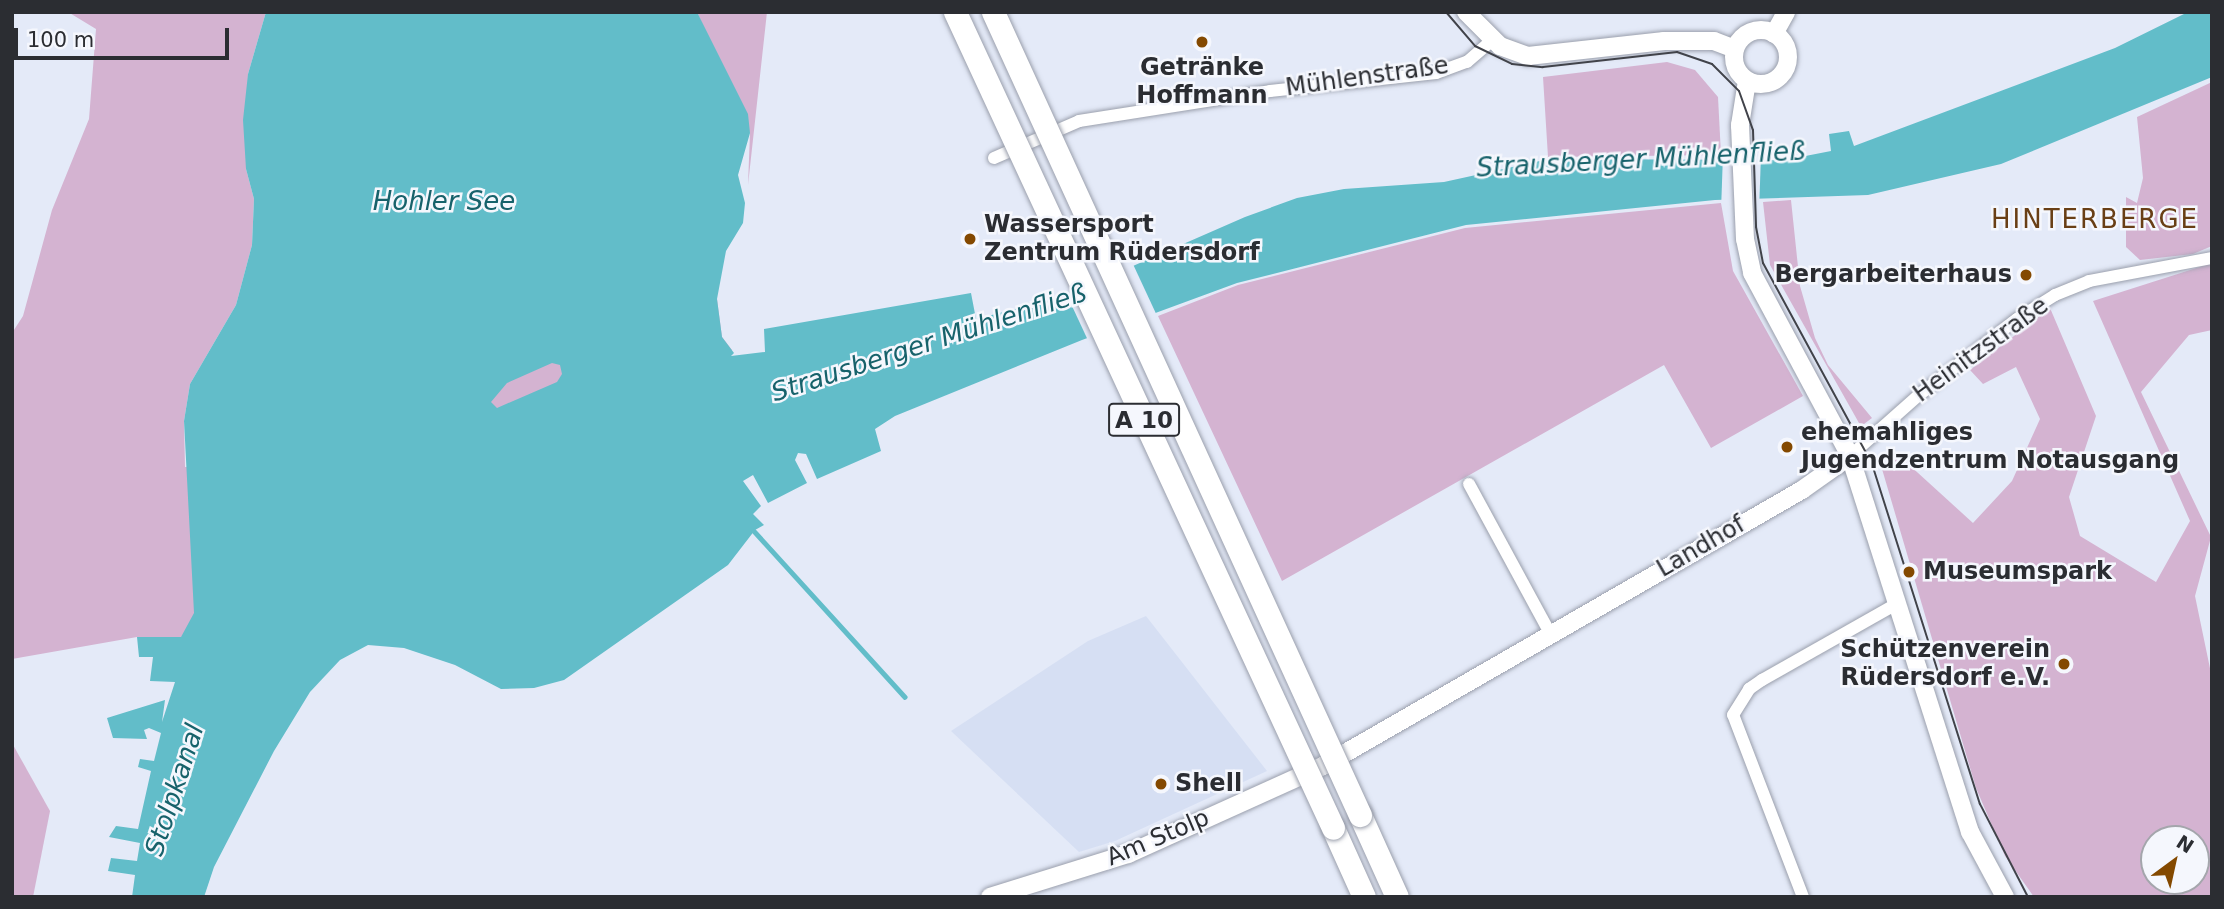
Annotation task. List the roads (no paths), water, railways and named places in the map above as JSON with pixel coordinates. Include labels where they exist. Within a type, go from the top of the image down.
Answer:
[{"type":"highway","name":"A 10","points":[[955,12],[1364,897]]},
{"type":"highway","name":"A 10","points":[[993,12],[1397,897]]},
{"type":"main road","points":[[1466,12],[1492,40],[1507,50],[1536,57],[1664,41],[1714,41],[1735,48]]},
{"type":"main road","points":[[1774,34],[1786,12]]},
{"type":"main road","points":[[1747,81],[1772,82],[1785,71],[1786,46],[1774,34],[1752,32],[1735,48],[1736,67],[1747,81],[1740,125],[1744,229],[1752,273],[1850,456],[1970,832],[2005,897]]},
{"type":"main road","name":"Landhof","points":[[1321,767],[1819,480],[1850,456]]},
{"type":"main road","name":"Am Stolp","points":[[990,897],[1128,854],[1321,767]]},
{"type":"street","name":"Mühlenstraße","points":[[995,158],[1079,121],[1169,104],[1436,73],[1467,62],[1492,40]]},
{"type":"street","name":"Heinitzstraße","points":[[1850,456],[1919,395],[2047,300],[2089,281],[2212,258]]},
{"type":"street","points":[[1469,484],[1551,635]]},
{"type":"street","points":[[1803,897],[1733,715],[1749,689],[1762,680],[1898,603]]},
{"type":"water","name":"Hohler See","points":[[266,12],[697,12],[748,114],[750,133],[738,175],[745,203],[743,223],[726,251],[717,299],[722,337],[734,353],[731,356],[765,352],[764,329],[971,293],[976,319],[1062,297],[1245,217],[1297,198],[1344,189],[1444,182],[1549,159],[1785,160],[1831,151],[1829,134],[1849,131],[1854,146],[2115,48],[2188,12],[2212,12],[2212,77],[2001,164],[1868,195],[1715,200],[1466,225],[1237,283],[1082,340],[895,416],[875,429],[881,451],[817,479],[806,454],[798,453],[795,460],[807,483],[768,503],[753,475],[743,481],[761,506],[753,514],[764,525],[755,530],[728,565],[564,680],[534,688],[501,689],[455,665],[404,648],[368,645],[340,660],[310,692],[274,751],[214,867],[204,897],[132,897],[135,875],[108,871],[111,858],[137,861],[140,843],[109,837],[116,826],[138,829],[151,771],[138,767],[140,759],[154,761],[161,733],[149,728],[144,730],[147,739],[113,738],[107,718],[165,700],[162,722],[175,682],[150,681],[153,657],[139,657],[137,637],[181,637],[194,613],[184,421],[190,384],[236,305],[252,245],[254,199],[246,169],[243,120],[248,74]],"holes":[[[552,363],[560,365],[562,374],[557,382],[497,408],[491,402],[507,383]]]},
{"type":"waterway","points":[[754,531],[905,697]]},
{"type":"tram line","points":[[1446,12],[1475,46],[1512,64],[1543,67],[1677,52],[1712,64],[1739,91],[1753,130],[1756,227],[1763,263],[1872,464],[1980,804],[2028,897]]},
{"type":"place","name":"Getränke Hoffmann","points":[[1202,42]]},
{"type":"place","name":"Wassersport Zentrum Rüdersdorf","points":[[970,239]]},
{"type":"place","name":"Bergarbeiterhaus","points":[[2026,275]]},
{"type":"place","name":"ehemahliges Jugendzentrum Notausgang","points":[[1787,447]]},
{"type":"place","name":"Museumspark","points":[[1909,572]]},
{"type":"place","name":"Schützenverein Rüdersdorf e.V.","points":[[2064,664]]},
{"type":"place","name":"Shell","points":[[1161,784]]},
{"type":"district","name":"HINTERBERGE","points":[[2095,220]]},
{"type":"water label","name":"Strausberger Mühlenfließ","points":[[1641,160]]},
{"type":"water label","name":"Strausberger Mühlenfließ","points":[[929,343]]},
{"type":"water label","name":"Stolpkanal","points":[[175,790]]}]
